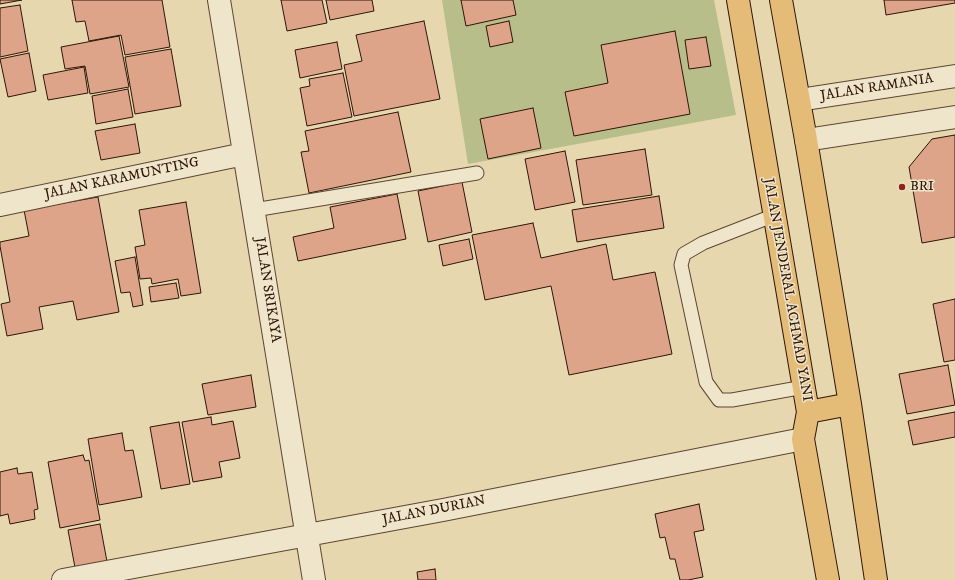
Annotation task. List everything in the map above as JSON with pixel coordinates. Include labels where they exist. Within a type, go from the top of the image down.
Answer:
[{"type":"highway","name":"JALAN JENDERAL ACHMAD YANI","points":[[738,0],[808,412],[803,439],[828,580]]},
{"type":"highway","points":[[782,0],[850,404],[876,580]]},
{"type":"highway","points":[[808,412],[850,404]]},
{"type":"street","name":"JALAN SRIKAYA","points":[[219,0],[314,580]]},
{"type":"street","name":"JALAN RAMANIA","points":[[799,100],[955,76]]},
{"type":"street","points":[[806,140],[955,117]]},
{"type":"street","name":"JALAN KARAMUNTING","points":[[0,205],[244,154]]},
{"type":"street","name":"JALAN DURIAN","points":[[63,580],[458,507],[803,439]]},
{"type":"lane","points":[[254,210],[477,173]]},
{"type":"lane","points":[[775,215],[704,243],[684,254],[681,265],[706,382],[719,400],[732,400],[804,387]]},
{"type":"green space","points":[[442,0],[714,0],[736,115],[468,164]]},
{"type":"building","points":[[0,0],[22,0],[0,4]]},
{"type":"building","points":[[72,0],[162,0],[170,47],[125,55],[121,35],[89,41],[85,21],[76,22]]},
{"type":"building","points":[[281,0],[322,0],[327,23],[287,31]]},
{"type":"building","points":[[326,0],[372,0],[374,11],[330,20]]},
{"type":"building","points":[[461,0],[513,0],[516,15],[466,26]]},
{"type":"building","points":[[884,0],[955,0],[955,3],[886,15]]},
{"type":"building","points":[[20,5],[28,51],[0,57],[0,8]]},
{"type":"building","points":[[424,21],[440,99],[354,116],[344,65],[362,61],[356,35]]},
{"type":"building","points":[[509,21],[513,42],[490,47],[486,26]]},
{"type":"building","points":[[675,31],[690,114],[574,136],[565,92],[608,83],[601,45]]},
{"type":"building","points":[[119,36],[129,87],[90,94],[85,66],[65,69],[61,47]]},
{"type":"building","points":[[706,37],[711,66],[689,69],[685,40]]},
{"type":"building","points":[[337,42],[342,69],[300,78],[295,50]]},
{"type":"building","points":[[171,49],[181,106],[135,114],[125,57]]},
{"type":"building","points":[[29,53],[36,91],[8,97],[0,59]]},
{"type":"building","points":[[84,67],[88,93],[48,100],[43,75]]},
{"type":"building","points":[[343,73],[352,117],[307,126],[300,88],[310,86],[309,79]]},
{"type":"building","points":[[128,89],[133,117],[96,124],[92,96]]},
{"type":"building","points":[[533,108],[541,148],[488,159],[480,119]]},
{"type":"building","points":[[398,112],[411,172],[309,193],[301,152],[309,151],[305,131]]},
{"type":"building","points":[[135,124],[140,153],[101,160],[95,131]]},
{"type":"building","points":[[955,135],[955,237],[922,243],[909,167],[932,139]]},
{"type":"building","points":[[645,149],[652,195],[583,205],[576,160]]},
{"type":"building","points":[[565,151],[575,202],[535,210],[525,159]]},
{"type":"building","points":[[462,182],[472,232],[428,242],[418,191]]},
{"type":"building","points":[[397,194],[406,239],[298,261],[293,237],[334,228],[330,207]]},
{"type":"building","points":[[659,196],[664,228],[577,242],[572,210]]},
{"type":"building","points":[[98,197],[119,312],[77,320],[73,301],[39,307],[43,329],[7,336],[1,304],[10,302],[0,242],[29,236],[24,210]]},
{"type":"building","points":[[186,202],[201,293],[181,296],[178,279],[152,284],[151,278],[140,279],[135,247],[145,245],[139,210]]},
{"type":"building","points":[[533,223],[541,258],[606,244],[613,280],[655,272],[672,354],[569,375],[551,286],[485,300],[472,235]]},
{"type":"building","points":[[469,239],[473,259],[443,266],[439,245]]},
{"type":"building","points":[[135,257],[143,305],[133,307],[130,292],[121,293],[115,261]]},
{"type":"building","points":[[176,283],[179,298],[151,302],[149,287]]},
{"type":"building","points":[[955,299],[955,360],[944,362],[933,304]]},
{"type":"building","points":[[948,365],[955,405],[907,414],[899,374]]},
{"type":"building","points":[[251,375],[256,407],[208,415],[202,384]]},
{"type":"building","points":[[955,412],[955,437],[913,445],[908,421]]},
{"type":"building","points":[[211,417],[212,425],[233,421],[240,458],[219,462],[222,477],[193,482],[182,422]]},
{"type":"building","points":[[179,422],[190,484],[161,489],[150,427]]},
{"type":"building","points":[[122,433],[125,451],[133,450],[142,497],[99,505],[88,439]]},
{"type":"building","points":[[83,455],[85,461],[89,460],[100,520],[60,528],[48,462]]},
{"type":"building","points":[[17,468],[18,474],[32,472],[38,509],[34,510],[35,519],[10,524],[8,514],[0,516],[0,472]]},
{"type":"building","points":[[699,504],[704,530],[694,532],[703,577],[680,580],[675,559],[670,559],[665,537],[660,538],[655,514]]},
{"type":"building","points":[[100,524],[108,567],[76,573],[68,530]]},
{"type":"building","points":[[435,569],[436,580],[418,580],[417,572]]},
{"type":"place","name":"BRI","points":[[902,187]]}]
